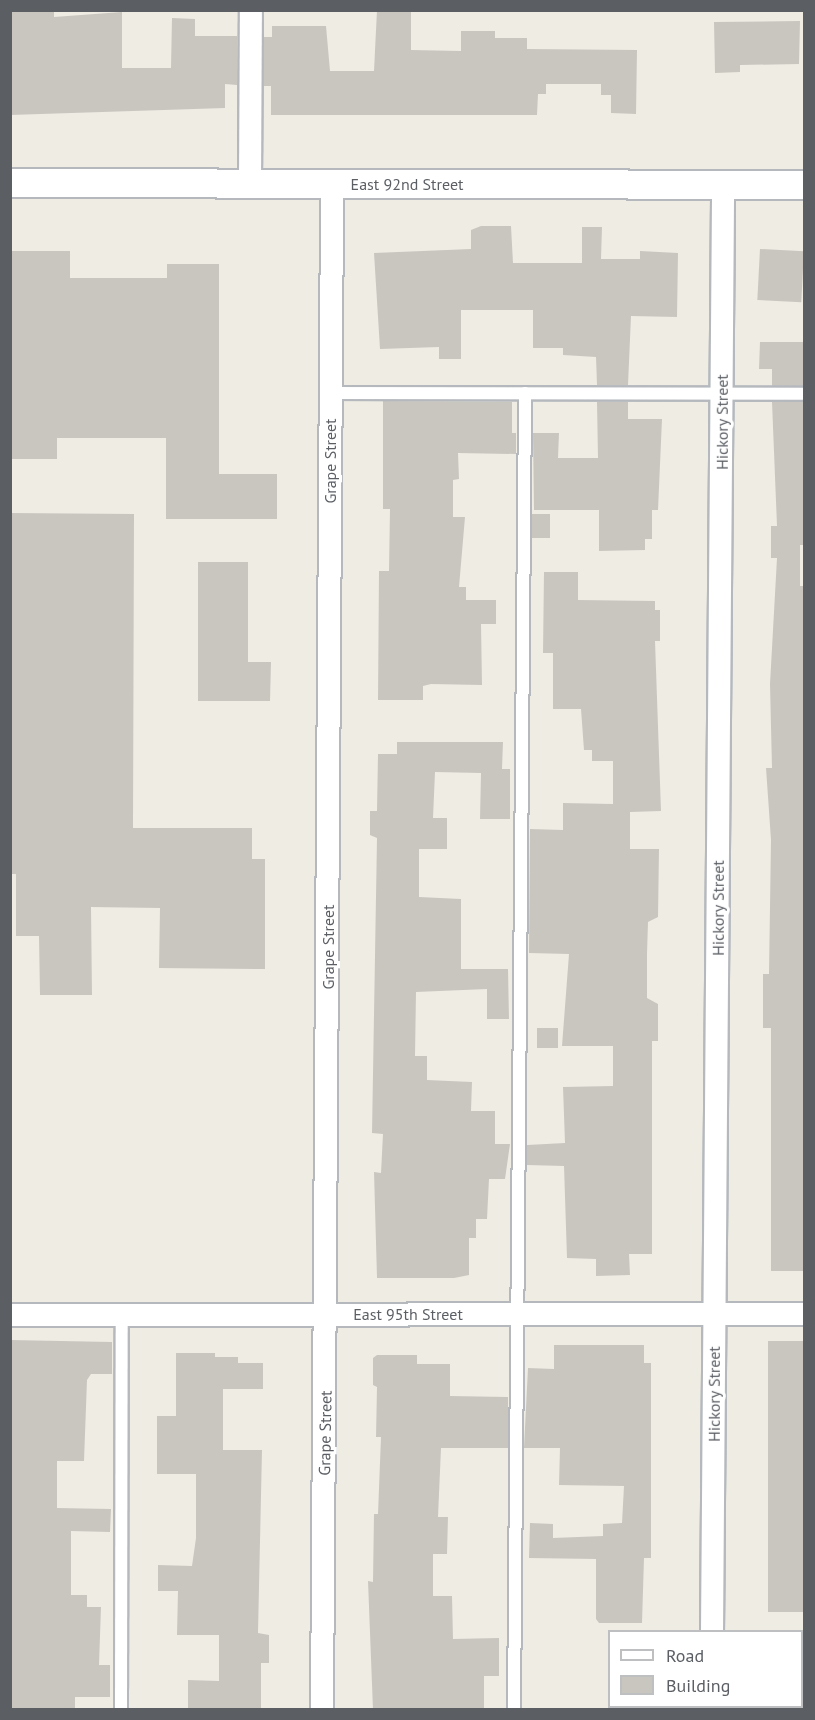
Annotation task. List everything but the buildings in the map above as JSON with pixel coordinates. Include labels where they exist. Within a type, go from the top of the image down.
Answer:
[{"type":"street","points":[[250,184],[251,10]]},
{"type":"street","name":"East 92nd Street","points":[[10,183],[804,185]]},
{"type":"street","name":"Grape Street","points":[[322,1710],[332,184]]},
{"type":"street","name":"Hickory Street","points":[[712,1630],[723,185]]},
{"type":"street","name":"East 95th Street","points":[[10,1315],[804,1314]]},
{"type":"lane","points":[[331,393],[804,394]]},
{"type":"lane","points":[[514,1710],[525,393]]},
{"type":"lane","points":[[121,1710],[122,1314]]}]
